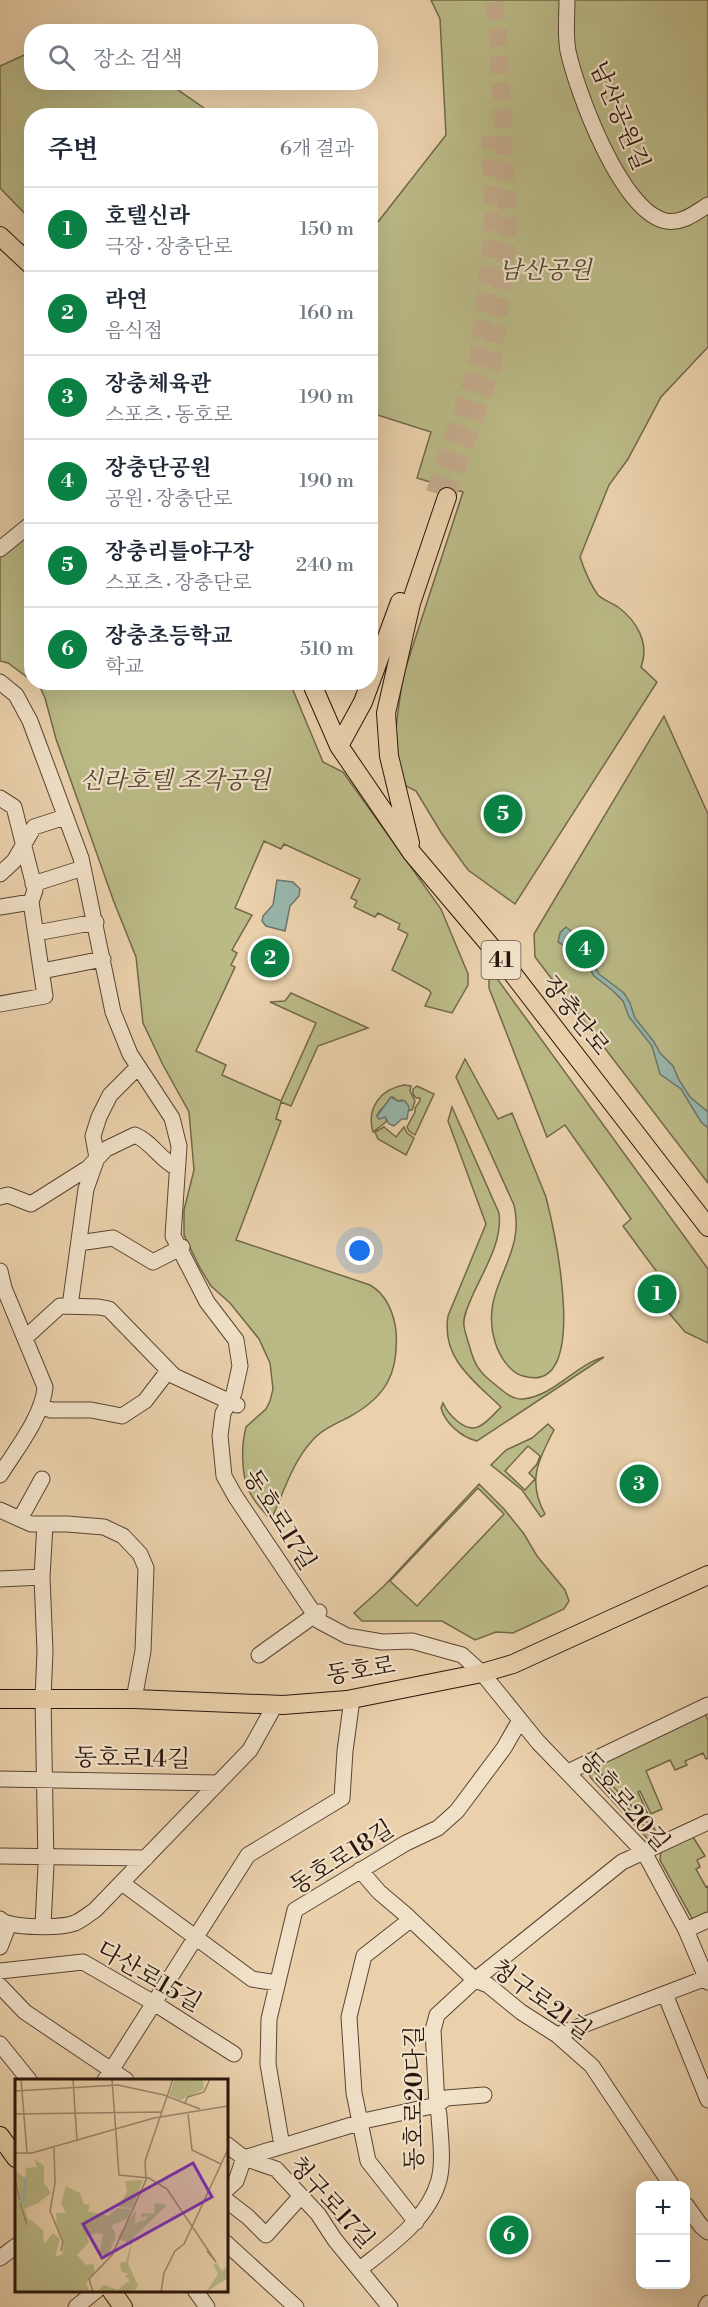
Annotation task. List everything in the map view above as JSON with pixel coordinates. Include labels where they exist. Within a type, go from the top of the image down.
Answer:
[{"type":"main road","points":[[0,236],[24,258]]},
{"type":"main road","points":[[378,664],[441,495],[411,603],[386,713],[388,756],[412,853]]},
{"type":"main road","points":[[378,651],[387,641]]},
{"type":"main road","name":"장충단로","points":[[314,690],[339,746],[412,853],[499,956],[708,1227]]},
{"type":"main road","points":[[339,746],[368,690]]},
{"type":"main road","name":"동호로","points":[[0,1699],[134,1699],[276,1705],[352,1699],[482,1673],[513,1664],[708,1575]]},
{"type":"main road","points":[[112,2292],[123,2307]]},
{"type":"street","name":"남산공원길","points":[[567,0],[568,48],[580,95],[622,184],[642,207],[665,221],[683,220],[708,205]]},
{"type":"street","points":[[0,549],[24,530]]},
{"type":"street","name":"동호로17길","points":[[0,682],[16,695],[30,721],[83,868],[113,1012],[130,1054],[172,1118],[179,1146],[173,1236],[207,1302],[236,1340],[240,1366],[233,1404],[223,1413],[220,1436],[224,1476],[235,1496],[317,1614],[319,1621],[347,1636],[382,1642],[412,1641],[462,1655],[482,1673]]},
{"type":"street","points":[[0,798],[14,807],[35,890],[31,902],[45,996],[0,1004]]},
{"type":"street","points":[[0,874],[14,861],[34,827],[65,817]]},
{"type":"street","points":[[33,884],[83,868]]},
{"type":"street","points":[[0,908],[31,902]]},
{"type":"street","points":[[36,933],[96,922]]},
{"type":"street","points":[[42,971],[103,959]]},
{"type":"street","points":[[70,1306],[86,1189],[97,1158],[93,1136],[110,1095],[138,1067]]},
{"type":"street","points":[[0,1197],[8,1195],[31,1204],[88,1168],[106,1149],[135,1136],[145,1139],[167,1163],[177,1168]]},
{"type":"street","points":[[79,1243],[113,1238],[153,1262],[180,1248]]},
{"type":"street","points":[[0,1271],[4,1300],[25,1338],[45,1387],[41,1406],[0,1476]]},
{"type":"street","points":[[25,1338],[60,1306],[99,1307],[109,1310],[174,1376],[233,1404]]},
{"type":"street","points":[[41,1406],[51,1410],[91,1410],[122,1416],[145,1401],[168,1371]]},
{"type":"street","points":[[20,1520],[42,1479]]},
{"type":"street","points":[[0,1510],[31,1524],[104,1527],[123,1536],[140,1554],[146,1568],[145,1604],[143,1651],[134,1699]]},
{"type":"street","name":"동호로14길","points":[[43,1925],[45,1651],[42,1577],[45,1524]]},
{"type":"street","points":[[0,1579],[42,1577]]},
{"type":"street","points":[[259,1655],[317,1614]]},
{"type":"street","name":"동호로20길","points":[[482,1673],[520,1720],[644,1852],[686,1930],[707,1980],[557,2036]]},
{"type":"street","points":[[0,1986],[25,2012],[108,2076],[248,1855],[342,1798],[352,1699]]},
{"type":"street","name":"동호로14길","points":[[5,1922],[43,1925],[74,1923],[95,1910],[250,1750],[276,1705]]},
{"type":"street","points":[[568,1772],[708,1705]]},
{"type":"street","name":"동호로18길","points":[[282,2146],[267,2064],[269,2019],[295,1910],[405,1844],[438,1828],[457,1811],[504,1748],[520,1720]]},
{"type":"street","name":"동호로14길","points":[[0,1779],[218,1783]]},
{"type":"street","name":"동호로20다길","points":[[360,2269],[416,2222],[439,2180],[440,2115],[437,2105],[433,2030],[437,2015],[475,1980],[622,1862],[708,1822]]},
{"type":"street","points":[[0,1856],[146,1858]]},
{"type":"street","name":"청구로21길","points":[[360,1870],[380,1892],[475,1980],[488,1985],[521,2012],[557,2036],[592,2066],[669,2181]]},
{"type":"street","points":[[122,1883],[252,1979],[277,1983]]},
{"type":"street","points":[[410,1920],[364,1956],[349,2017],[354,2093],[369,2161],[416,2222]]},
{"type":"street","points":[[686,1930],[708,1920]]},
{"type":"street","points":[[0,1947],[5,1922]]},
{"type":"street","name":"다산로15길","points":[[0,1971],[83,1962],[154,2003],[234,2054]]},
{"type":"street","points":[[665,1994],[708,2100]]},
{"type":"street","points":[[0,2044],[28,2079]]},
{"type":"street","points":[[228,2188],[236,2181],[244,2158],[359,2123],[437,2105],[446,2098],[484,2096]]},
{"type":"street","name":"청구로17길","points":[[228,2146],[244,2158],[276,2169],[318,2214],[335,2240],[390,2307]]},
{"type":"street","points":[[228,2202],[266,2235],[301,2196]]},
{"type":"street","points":[[690,2211],[708,2232]]},
{"type":"street","points":[[228,2245],[296,2307]]},
{"type":"street","points":[[0,2258],[15,2247]]},
{"type":"street","points":[[76,2307],[95,2292]]},
{"type":"street","points":[[196,2292],[207,2307]]},
{"type":"green space","name":"남산공원","points":[[431,0],[708,0],[708,347],[661,397],[628,459],[609,485],[580,557],[598,595],[618,607],[636,626],[644,650],[641,667],[657,682],[515,904],[468,870],[442,834],[416,791],[406,786],[396,756],[396,727],[404,673],[463,492],[417,478],[431,432],[378,415],[378,222],[446,135],[440,19]]},
{"type":"green space","points":[[24,55],[24,90],[178,90],[204,108],[24,108],[24,213],[0,188],[0,66]]},
{"type":"green space","points":[[24,534],[24,675],[8,663],[0,661],[0,553]]},
{"type":"green space","name":"신라호텔 조각공원","points":[[41,690],[293,690],[323,762],[343,772],[441,909],[468,974],[468,985],[452,1013],[425,1006],[431,993],[429,990],[392,970],[408,934],[398,929],[400,924],[378,913],[375,917],[354,907],[357,901],[351,898],[360,879],[284,844],[281,849],[264,841],[235,908],[252,915],[232,950],[237,953],[231,965],[235,967],[196,1051],[226,1065],[222,1075],[281,1101],[316,1023],[270,1002],[285,1001],[291,993],[368,1028],[318,1046],[291,1106],[281,1102],[276,1119],[281,1121],[236,1240],[370,1285],[385,1299],[396,1331],[395,1359],[388,1382],[372,1401],[324,1431],[304,1450],[293,1469],[271,1520],[250,1493],[243,1461],[246,1427],[266,1409],[270,1401],[273,1389],[270,1363],[259,1339],[230,1303],[211,1286],[184,1235],[184,1210],[194,1170],[189,1112],[143,1023],[136,957],[56,739]]},
{"type":"green space","points":[[664,716],[708,814],[708,1183],[535,957],[534,934]]},
{"type":"green space","points":[[493,973],[708,1269],[708,1343],[685,1332],[669,1313],[679,1302],[623,1226],[631,1219],[565,1125],[547,1137],[489,988],[489,980]]},
{"type":"green space","points":[[465,1059],[498,1119],[512,1113],[546,1197],[560,1271],[563,1336],[557,1361],[544,1375],[523,1376],[513,1371],[502,1357],[495,1342],[491,1323],[493,1305],[514,1241],[516,1224],[514,1205],[456,1077]]},
{"type":"green space","points":[[404,1085],[411,1086],[410,1091],[415,1101],[412,1110],[407,1111],[402,1100],[390,1098],[377,1116],[381,1118],[384,1116],[386,1122],[373,1132],[372,1115],[377,1101],[388,1091]]},
{"type":"green space","points":[[417,1086],[434,1094],[415,1135],[407,1127],[420,1101],[420,1098],[416,1098],[413,1094],[413,1089]]},
{"type":"green space","points":[[452,1107],[499,1213],[498,1237],[464,1320],[473,1358],[478,1367],[506,1394],[523,1399],[534,1397],[555,1387],[583,1367],[604,1357],[477,1441],[454,1429],[441,1408],[443,1403],[457,1421],[473,1428],[484,1424],[501,1407],[462,1368],[450,1344],[447,1331],[448,1316],[486,1224],[448,1121]]},
{"type":"green space","points":[[384,1127],[396,1137],[404,1127],[407,1133],[414,1138],[406,1155],[378,1139],[375,1132]]},
{"type":"green space","points":[[548,1424],[554,1430],[543,1451],[537,1471],[537,1492],[545,1514],[541,1517],[522,1490],[491,1465],[506,1450],[532,1438]],"holes":[[[528,1446],[540,1456],[537,1464],[529,1473],[535,1479],[525,1490],[505,1471]]]},
{"type":"green space","points":[[479,1484],[504,1509],[524,1534],[537,1556],[565,1590],[569,1601],[564,1609],[513,1633],[496,1632],[475,1640],[442,1621],[362,1621],[354,1613],[384,1586]],"holes":[[[478,1488],[504,1514],[417,1606],[390,1581]]]},
{"type":"green space","points":[[702,1708],[708,1720],[708,1758],[706,1759],[703,1753],[685,1761],[687,1765],[675,1770],[670,1760],[646,1771],[662,1809],[651,1814],[640,1791],[638,1792],[656,1832],[602,1775],[600,1768],[602,1762]]},
{"type":"green space","points":[[591,1768],[650,1832],[659,1838],[652,1842],[647,1838],[591,1778],[587,1770]]},
{"type":"green space","points":[[693,1837],[705,1856],[697,1860],[700,1867],[696,1869],[706,1887],[708,1886],[708,1916],[693,1920],[660,1860],[661,1850]]},
{"type":"water","points":[[277,880],[293,882],[300,889],[299,896],[290,906],[285,931],[266,926],[262,921],[263,916],[273,905]]},
{"type":"water","points":[[566,927],[578,937],[599,974],[624,993],[635,1018],[660,1053],[673,1066],[690,1097],[708,1112],[708,1128],[701,1122],[681,1089],[660,1074],[652,1046],[629,1017],[623,1001],[594,976],[583,956],[558,942],[560,933]]},
{"type":"water","points":[[391,1097],[398,1101],[405,1101],[409,1107],[407,1119],[402,1119],[394,1126],[389,1124],[385,1117],[379,1119],[377,1116]]},
{"type":"tunnel","points":[[447,497],[492,367],[508,230],[498,36],[494,0]]},
{"type":"tunnel","points":[[435,493],[477,367],[493,232],[491,136]]},
{"type":"place","name":"장충리틀야구장","points":[[503,814]]},
{"type":"place","name":"장충단공원","points":[[585,949]]},
{"type":"place","name":"라연","points":[[270,958]]},
{"type":"place","name":"호텔신라","points":[[657,1294]]},
{"type":"place","name":"장충체육관","points":[[639,1484]]},
{"type":"place","name":"장충초등학교","points":[[509,2235]]}]
